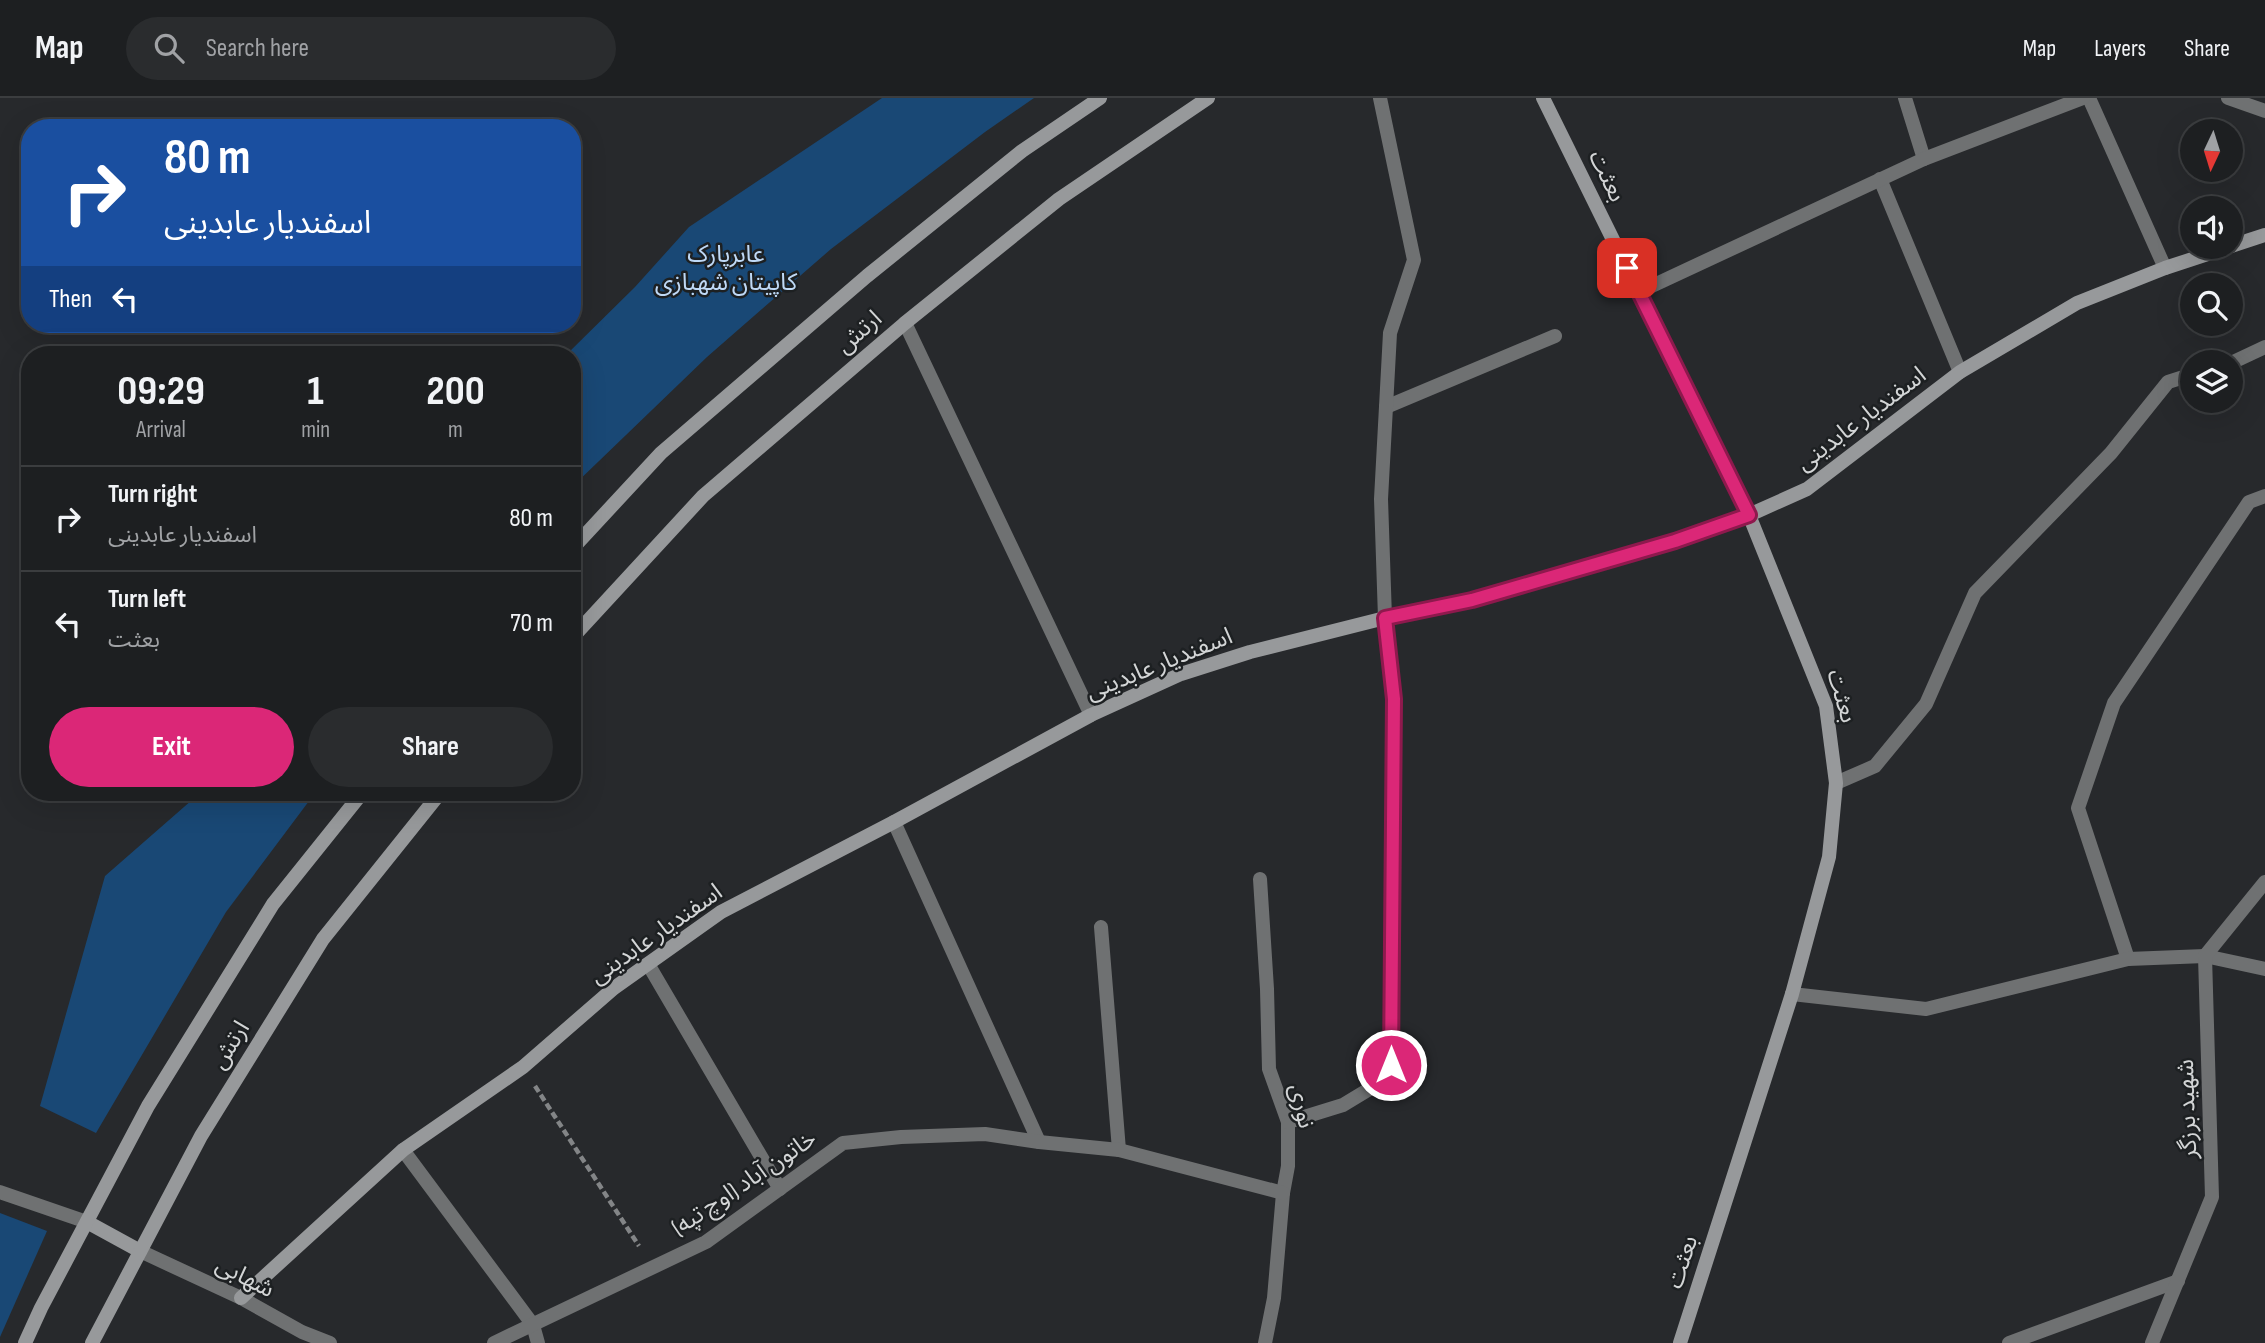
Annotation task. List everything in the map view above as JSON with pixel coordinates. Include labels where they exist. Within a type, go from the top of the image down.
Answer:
[{"type":"street","name":"ارتش","points":[[581,539],[661,453],[866,276],[1022,151],[1100,98]]},
{"type":"street","name":"ارتش","points":[[581,628],[703,496],[905,323],[1059,199],[1208,98]]},
{"type":"street","points":[[1288,1122],[1343,1105],[1376,1085],[1391,1065],[1394,699],[1385,618],[1381,499],[1390,333],[1414,260],[1380,98]]},
{"type":"street","name":"بعثت","points":[[1543,98],[1749,515],[1826,706],[1836,783],[1829,857],[1792,994],[1680,1343]]},
{"type":"street","points":[[1905,98],[1924,159]]},
{"type":"street","points":[[1639,292],[1924,159],[2083,98]]},
{"type":"street","points":[[2089,98],[2165,268]]},
{"type":"street","points":[[2228,98],[2265,111]]},
{"type":"street","points":[[1880,179],[1960,372]]},
{"type":"street","name":"اسفندیار عابدینی","points":[[2243,242],[2265,235]]},
{"type":"street","name":"اسفندیار عابدینی","points":[[241,1298],[403,1150],[523,1068],[614,988],[722,912],[1091,715],[1192,671],[1250,652],[1385,618],[1472,600],[1675,541],[1749,515],[1807,489],[1960,372],[2077,303],[2192,259]]},
{"type":"street","points":[[905,323],[1091,715]]},
{"type":"street","points":[[1386,407],[1555,336]]},
{"type":"street","points":[[2243,357],[2265,347]]},
{"type":"street","points":[[1836,783],[1875,766],[1926,704],[1975,593],[2111,453],[2168,382],[2180,378]]},
{"type":"street","points":[[2129,959],[2078,808],[2114,703],[2249,502],[2265,496]]},
{"type":"street","name":"ارتش","points":[[24,1343],[148,1106],[273,904],[356,801]]},
{"type":"street","name":"ارتش","points":[[92,1343],[201,1136],[323,939],[434,801]]},
{"type":"street","points":[[894,822],[1039,1142]]},
{"type":"street","name":"نوری","points":[[1260,879],[1268,989],[1269,1069],[1288,1122],[1288,1166],[1283,1193],[1274,1298],[1265,1343]]},
{"type":"street","points":[[2205,956],[2265,882]]},
{"type":"street","points":[[1101,927],[1119,1150]]},
{"type":"street","points":[[1792,994],[1926,1009],[2129,959],[2205,956],[2265,969]]},
{"type":"street","name":"شهید برزگر","points":[[2152,1343],[2212,1197],[2205,956]]},
{"type":"street","points":[[648,964],[780,1189]]},
{"type":"street","name":"خاتون آباد (اوچ تپه)","points":[[494,1343],[706,1242],[843,1143],[901,1137],[985,1134],[1119,1150],[1283,1193]]},
{"type":"street","points":[[403,1150],[533,1325],[538,1343]]},
{"type":"street","points":[[0,1192],[87,1222],[140,1251]]},
{"type":"street","name":"شهابی","points":[[140,1251],[241,1298],[302,1332],[330,1343]]},
{"type":"street","points":[[2009,1343],[2178,1281]]},
{"type":"path","points":[[523,1068],[652,1267]]},
{"type":"green space","name":"عابرپارک کاپیتان شهبازی","points":[[882,98],[1034,98],[831,249],[707,357],[581,478],[581,346],[575,346],[635,287],[689,227]]},
{"type":"green space","points":[[191,801],[309,801],[226,912],[96,1133],[40,1106],[105,876]]},
{"type":"green space","points":[[0,1213],[47,1231],[0,1337]]},
{"type":"route","points":[[1391,1065],[1394,699],[1385,618],[1472,600],[1675,541],[1749,515],[1627,268]]}]
